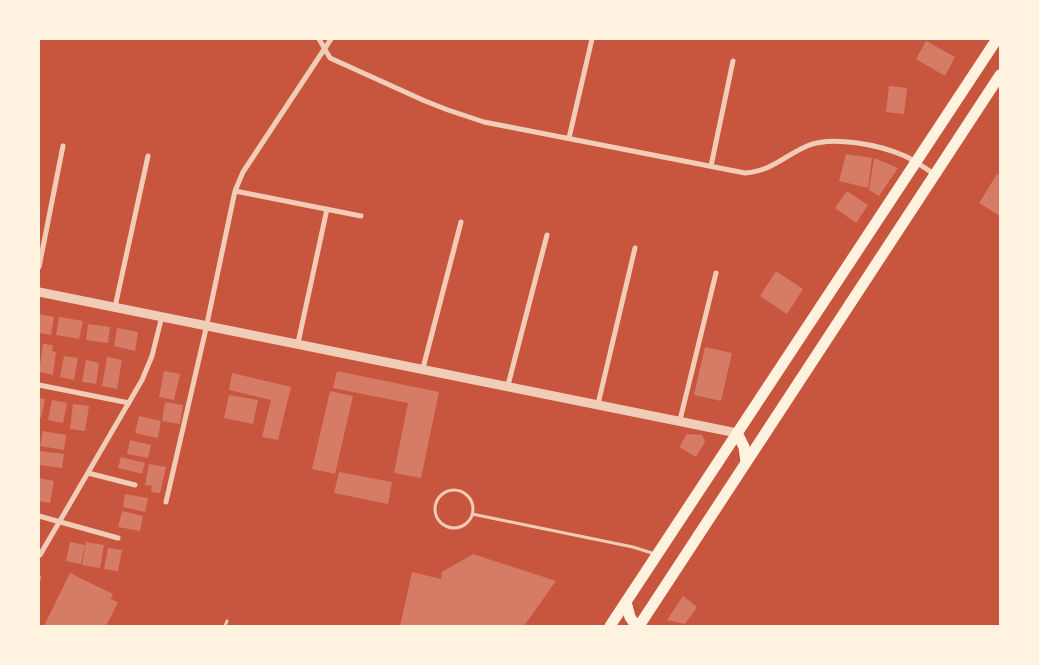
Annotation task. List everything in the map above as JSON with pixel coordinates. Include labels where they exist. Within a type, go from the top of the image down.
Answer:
[{"type":"main road","points":[[610,626],[997,39]]},
{"type":"main road","points":[[626,602],[630,617],[637,626],[1000,74]]},
{"type":"main road","points":[[737,433],[744,448],[746,462]]},
{"type":"street","points":[[319,39],[330,58],[448,110],[484,122],[745,173],[755,172],[776,165],[817,142],[834,140],[881,149],[905,156],[934,174]]},
{"type":"street","points":[[166,502],[235,191],[243,172],[331,39]]},
{"type":"street","points":[[569,138],[592,39]]},
{"type":"street","points":[[711,166],[734,61]]},
{"type":"street","points":[[39,267],[63,146]]},
{"type":"street","points":[[115,307],[148,156]]},
{"type":"street","points":[[235,191],[361,216]]},
{"type":"street","points":[[298,343],[326,209]]},
{"type":"street","points":[[423,368],[461,222]]},
{"type":"street","points":[[508,386],[547,235]]},
{"type":"street","points":[[598,404],[635,248]]},
{"type":"street","points":[[680,420],[716,273]]},
{"type":"street","points":[[39,292],[206,324],[737,433]]},
{"type":"street","points":[[40,556],[142,380],[152,356],[162,316]]},
{"type":"street","points":[[39,385],[129,403]]},
{"type":"street","points":[[88,473],[134,485]]},
{"type":"street","points":[[39,516],[118,538]]},
{"type":"lane","points":[[456,490],[462,492],[471,501],[472,514],[466,524],[455,528],[448,527],[443,525],[437,518],[436,503],[444,493],[456,490]]},
{"type":"lane","points":[[472,514],[633,547],[658,554]]},
{"type":"lane","points":[[225,626],[227,621]]},
{"type":"building","points":[[926,41],[955,57],[945,76],[916,59]]},
{"type":"building","points":[[889,86],[907,88],[904,114],[886,112]]},
{"type":"building","points":[[846,154],[872,158],[868,188],[839,181]]},
{"type":"building","points":[[874,158],[898,168],[879,196],[869,190]]},
{"type":"building","points":[[997,174],[1000,176],[1000,216],[979,203]]},
{"type":"building","points":[[847,191],[868,205],[856,223],[835,208]]},
{"type":"building","points":[[776,271],[803,289],[787,314],[760,296]]},
{"type":"building","points":[[39,314],[54,317],[51,335],[39,333]]},
{"type":"building","points":[[59,317],[83,321],[79,339],[56,335]]},
{"type":"building","points":[[88,324],[110,327],[108,343],[86,340]]},
{"type":"building","points":[[117,328],[138,332],[135,351],[114,346]]},
{"type":"building","points":[[43,344],[53,345],[52,351],[56,352],[53,375],[39,372]]},
{"type":"building","points":[[705,347],[732,353],[721,401],[694,395]]},
{"type":"building","points":[[64,356],[78,358],[74,380],[60,377]]},
{"type":"building","points":[[107,357],[122,360],[117,389],[102,386]]},
{"type":"building","points":[[86,360],[99,363],[96,384],[82,382]]},
{"type":"building","points":[[164,371],[180,374],[174,400],[159,397]]},
{"type":"building","points":[[337,371],[439,392],[421,478],[394,473],[408,403],[333,388]]},
{"type":"building","points":[[232,373],[291,387],[278,440],[262,437],[271,400],[229,390]]},
{"type":"building","points":[[330,391],[353,396],[335,474],[312,469]]},
{"type":"building","points":[[229,395],[258,400],[253,424],[224,418]]},
{"type":"building","points":[[39,398],[45,399],[41,418],[39,418]]},
{"type":"building","points":[[52,400],[67,403],[63,423],[48,420]]},
{"type":"building","points":[[165,402],[183,405],[180,424],[162,421]]},
{"type":"building","points":[[73,404],[89,406],[85,431],[70,429]]},
{"type":"building","points":[[139,416],[161,421],[158,438],[135,433]]},
{"type":"building","points":[[43,431],[66,435],[64,450],[40,446]]},
{"type":"building","points":[[687,434],[702,435],[705,442],[696,457],[679,447]]},
{"type":"building","points":[[130,440],[151,445],[148,458],[127,454]]},
{"type":"building","points":[[40,451],[64,454],[62,468],[39,465]]},
{"type":"building","points":[[121,457],[145,463],[142,474],[118,468]]},
{"type":"building","points":[[149,464],[166,467],[160,493],[151,492],[152,486],[145,485]]},
{"type":"building","points":[[339,472],[392,482],[388,504],[334,493]]},
{"type":"building","points":[[39,478],[54,481],[50,503],[39,501]]},
{"type":"building","points":[[125,494],[148,498],[145,512],[123,507]]},
{"type":"building","points":[[122,511],[143,516],[140,531],[118,527]]},
{"type":"building","points":[[70,542],[85,545],[81,564],[66,561]]},
{"type":"building","points":[[86,542],[104,545],[100,568],[82,565]]},
{"type":"building","points":[[108,548],[122,550],[118,571],[104,569]]},
{"type":"building","points":[[473,554],[556,581],[524,626],[400,626],[412,572],[441,579],[442,572]]},
{"type":"building","points":[[70,573],[113,594],[111,599],[118,602],[106,626],[44,626]]},
{"type":"building","points":[[683,596],[697,607],[685,624],[667,620]]}]
